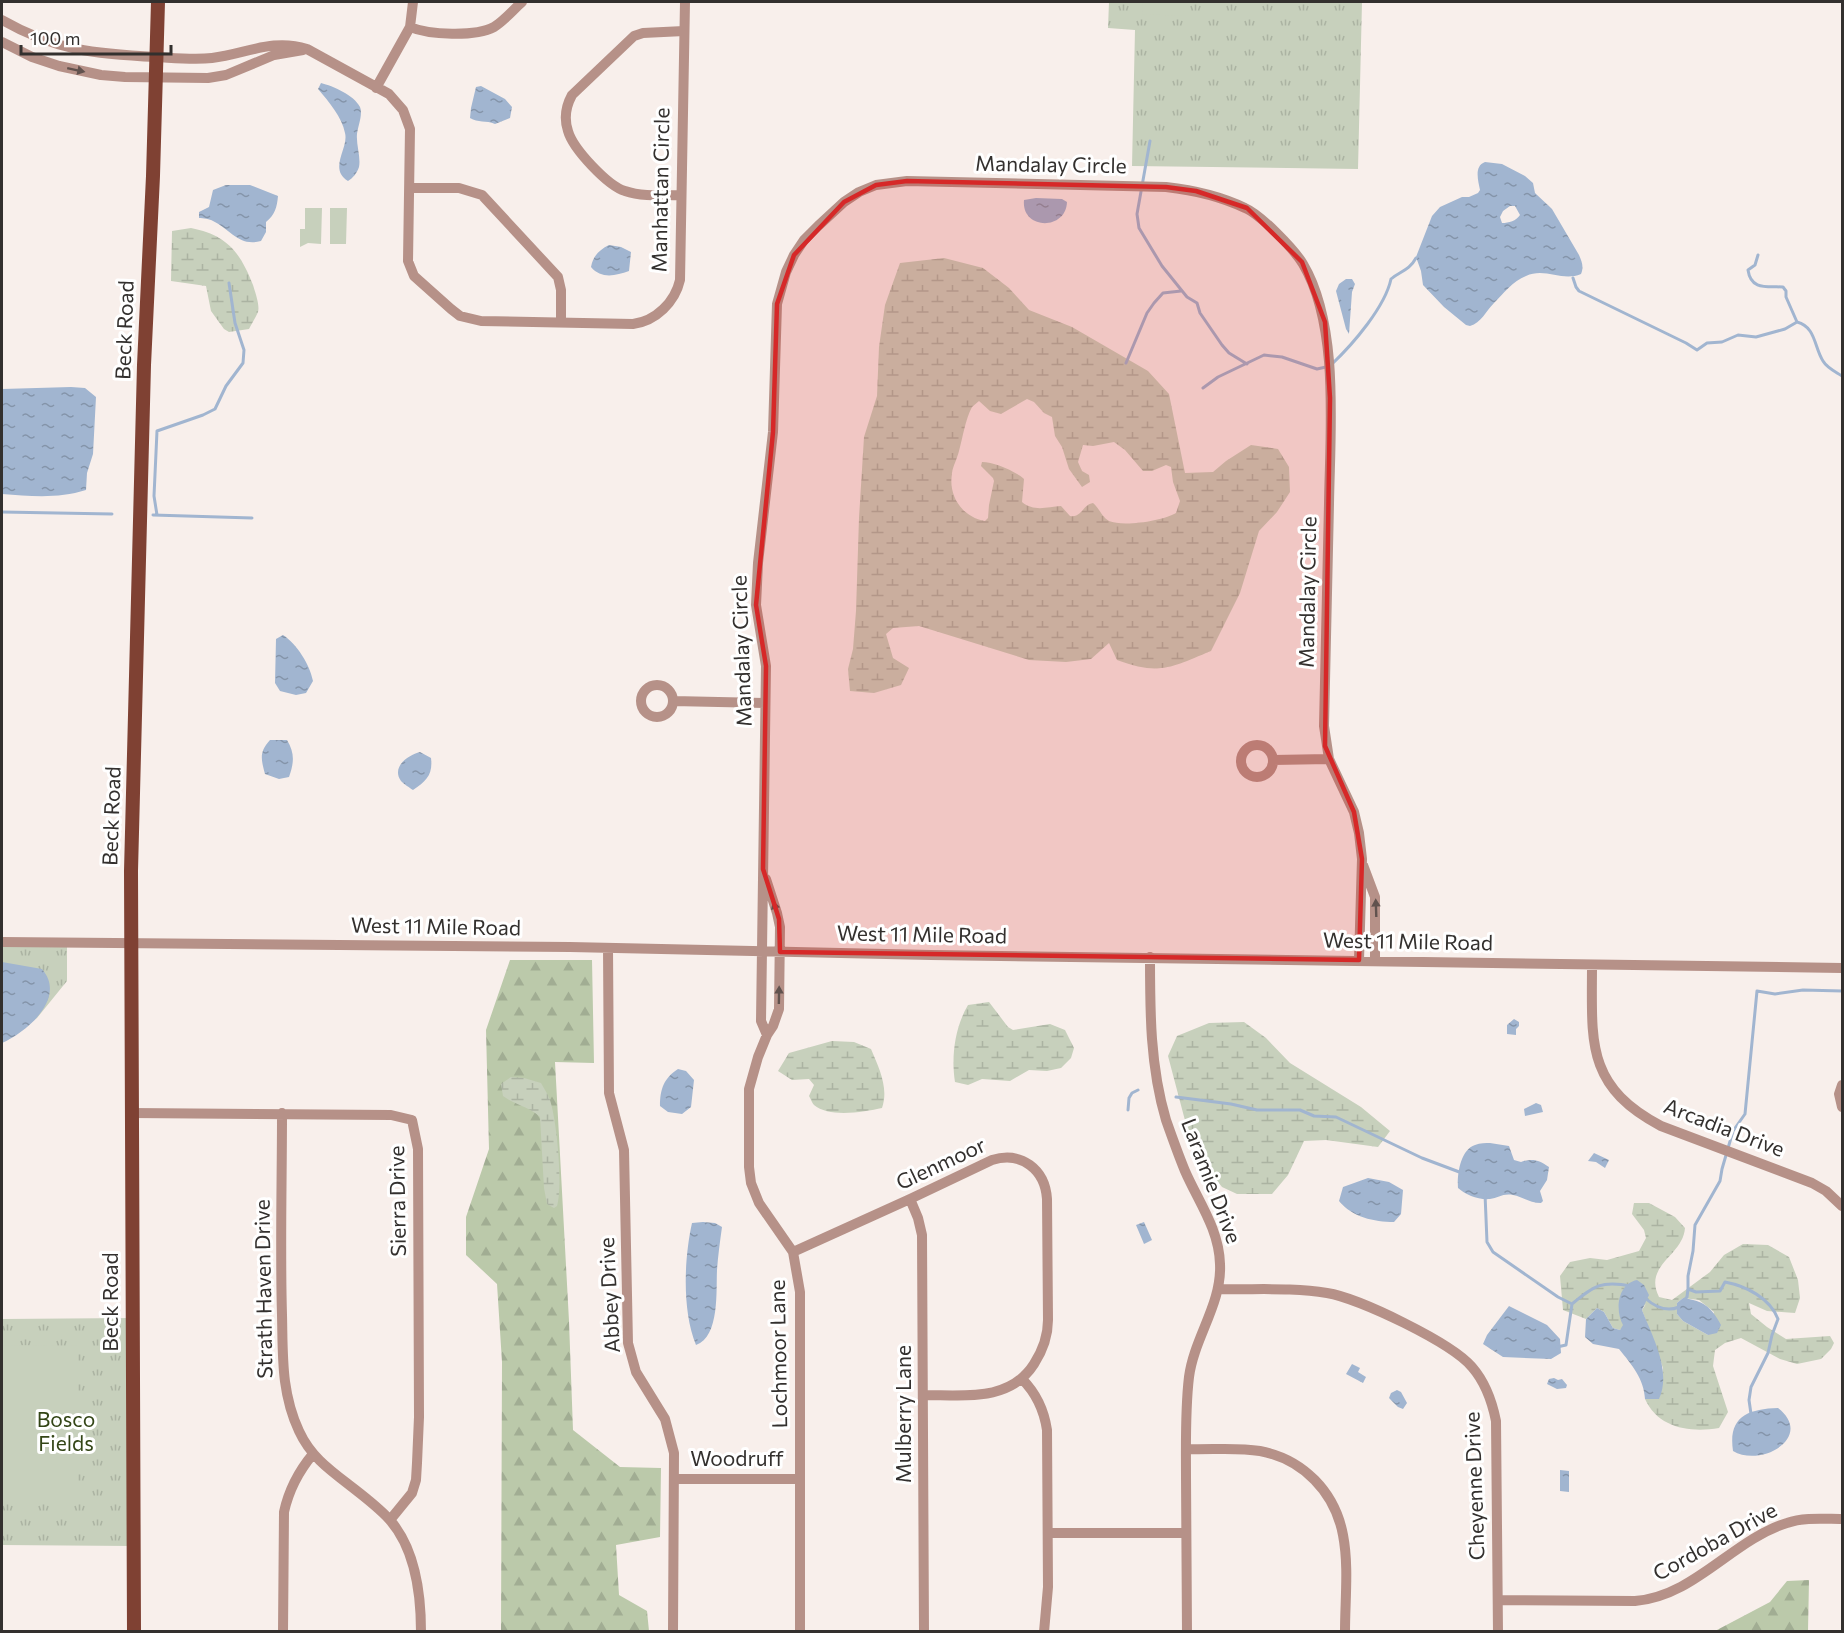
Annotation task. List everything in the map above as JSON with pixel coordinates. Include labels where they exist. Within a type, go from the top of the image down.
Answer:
[{"type":"main road","name":"Beck Road","points":[[134,1632],[130,943],[144,366],[158,2]]},
{"type":"street","points":[[376,88],[410,27],[413,2]]},
{"type":"street","points":[[410,27],[421,32],[481,32],[504,19],[522,2]]},
{"type":"street","name":"Manhattan Circle","points":[[307,49],[389,94],[408,118],[410,129],[408,252],[410,268],[414,276],[450,309],[460,316],[481,321],[643,323],[660,312],[672,300],[676,295],[680,280],[685,2]]},
{"type":"street","points":[[2,20],[37,38],[74,50],[109,55],[218,57],[279,44],[307,49]]},
{"type":"street","points":[[681,195],[638,194],[614,187],[597,172],[573,142],[566,129],[566,108],[572,95],[634,36],[643,33],[684,31]]},
{"type":"street","points":[[2,42],[32,57],[59,66],[101,75],[187,78],[219,76],[252,66],[274,55],[307,49]]},
{"type":"street","points":[[250,50],[252,66]]},
{"type":"street","points":[[218,57],[219,76]]},
{"type":"street","name":"Mandalay Circle","points":[[767,1035],[761,1021],[766,666],[756,605],[758,563],[773,432],[777,304],[786,272],[804,240],[844,202],[859,192],[890,182],[1166,187],[1196,191],[1247,208],[1281,237],[1302,262],[1314,285],[1325,322],[1330,398],[1324,726],[1329,759],[1354,812],[1359,833],[1362,859],[1359,960]]},
{"type":"street","points":[[409,188],[459,188],[482,195],[558,277],[561,290],[561,322]]},
{"type":"street","points":[[674,701],[765,703]]},
{"type":"street","points":[[1273,760],[1329,759]]},
{"type":"street","points":[[1362,859],[1375,897],[1375,960]]},
{"type":"street","name":"Lochmoor Lane","points":[[763,869],[779,919],[779,1013],[758,1057],[749,1089],[750,1174],[759,1203],[793,1252],[800,1292],[800,1632]]},
{"type":"street","name":"West 11 Mile Road","points":[[2,942],[608,948],[1842,968]]},
{"type":"street","name":"Abbey Drive","points":[[608,948],[609,1093],[625,1156],[628,1342],[636,1372],[668,1426],[674,1453],[673,1632]]},
{"type":"street","name":"Laramie Drive","points":[[1150,957],[1150,1023],[1157,1082],[1167,1121],[1185,1171],[1206,1212],[1216,1238],[1220,1264],[1218,1289],[1191,1363],[1187,1406],[1187,1632]]},
{"type":"street","name":"Arcadia Drive","points":[[1592,965],[1592,1020],[1595,1053],[1604,1076],[1624,1102],[1641,1116],[1661,1126],[1812,1183],[1841,1200]]},
{"type":"street","points":[[1842,1085],[1839,1094],[1842,1107]]},
{"type":"street","name":"Sierra Drive","points":[[131,1113],[391,1115],[412,1120],[418,1149],[417,1463],[416,1480],[412,1493],[390,1520]]},
{"type":"street","name":"Strath Haven Drive","points":[[282,1113],[280,1271],[283,1365],[287,1399],[299,1431],[313,1454],[324,1466],[390,1520],[405,1543],[415,1572],[421,1607],[421,1632]]},
{"type":"street","name":"Glenmoor","points":[[793,1252],[992,1160],[1002,1157],[1021,1161],[1040,1174],[1045,1185],[1047,1199],[1048,1328],[1042,1351],[1022,1379],[996,1392],[986,1395],[924,1395]]},
{"type":"street","name":"Mulberry Lane","points":[[910,1199],[922,1235],[924,1632]]},
{"type":"street","name":"Cheyenne Drive","points":[[1218,1289],[1325,1292],[1350,1298],[1445,1346],[1462,1357],[1474,1369],[1487,1388],[1496,1421],[1498,1632]]},
{"type":"street","points":[[1022,1379],[1036,1396],[1046,1422],[1048,1533],[1047,1610],[1044,1632]]},
{"type":"street","points":[[1186,1449],[1262,1452],[1293,1463],[1318,1482],[1333,1505],[1345,1549],[1345,1632]]},
{"type":"street","points":[[283,1632],[284,1512],[288,1493],[298,1472],[313,1454]]},
{"type":"street","name":"Woodruff","points":[[674,1479],[800,1479]]},
{"type":"street","name":"Cordoba Drive","points":[[1498,1600],[1629,1601],[1657,1597],[1687,1584],[1775,1527],[1799,1520],[1842,1519]]},
{"type":"street","points":[[1048,1533],[1186,1533]]},
{"type":"highlighted area","points":[[907,181],[1166,187],[1196,191],[1247,208],[1302,262],[1325,322],[1330,398],[1325,746],[1354,812],[1362,859],[1359,960],[780,952],[779,919],[763,869],[766,666],[756,605],[773,432],[777,304],[794,255],[844,202],[876,185]]},
{"type":"green space","points":[[1109,2],[1362,2],[1358,169],[1132,166],[1135,30],[1108,28]]},
{"type":"green space","points":[[1143,2],[1184,2],[1183,16],[1142,14]]},
{"type":"green space","points":[[305,208],[322,208],[321,244],[308,243],[300,247],[300,229],[305,229]]},
{"type":"green space","points":[[330,208],[347,208],[346,244],[330,244]]},
{"type":"green space","points":[[191,228],[223,240],[243,263],[253,285],[258,306],[258,312],[249,329],[229,332],[224,329],[211,311],[206,286],[171,281],[172,231]]},
{"type":"green space","points":[[944,258],[983,268],[1009,288],[1029,310],[1072,327],[1148,371],[1169,394],[1185,473],[1213,472],[1251,445],[1278,449],[1289,467],[1290,492],[1277,512],[1259,531],[1240,593],[1211,651],[1166,668],[1144,668],[1117,660],[1109,643],[1091,659],[1066,662],[1029,660],[919,626],[893,628],[886,634],[893,658],[909,668],[901,685],[874,693],[850,691],[848,669],[853,649],[856,611],[864,437],[877,396],[879,347],[885,305],[900,263]],"holes":[[[1027,399],[1034,402],[1044,413],[1052,417],[1055,436],[1062,447],[1069,469],[1082,487],[1090,482],[1089,475],[1082,471],[1078,462],[1083,445],[1093,446],[1114,442],[1125,450],[1143,471],[1152,471],[1166,465],[1171,467],[1173,482],[1180,501],[1176,513],[1153,521],[1115,523],[1104,517],[1093,503],[1074,516],[1070,516],[1061,506],[1031,507],[1022,502],[1024,479],[1004,467],[982,462],[981,466],[994,481],[988,518],[985,521],[977,519],[963,510],[958,504],[951,482],[953,468],[972,407],[979,401],[990,411],[1001,414]]]},
{"type":"green space","points":[[2,945],[67,946],[67,981],[37,1018],[18,1032],[2,1034]]},
{"type":"green space","points":[[510,960],[592,960],[594,1063],[555,1062],[573,1430],[620,1467],[661,1468],[660,1537],[616,1545],[619,1595],[647,1611],[649,1631],[501,1631],[502,1362],[497,1284],[466,1255],[466,1217],[489,1149],[486,1030]]},
{"type":"green space","points":[[989,1002],[1008,1027],[1013,1030],[1050,1024],[1065,1030],[1074,1048],[1071,1058],[1061,1068],[1047,1071],[1029,1070],[1010,1081],[982,1079],[968,1085],[955,1082],[955,1042],[960,1023],[968,1005]]},
{"type":"green space","points":[[1244,1022],[1266,1038],[1290,1063],[1361,1107],[1390,1131],[1378,1147],[1326,1140],[1304,1141],[1288,1175],[1272,1194],[1237,1194],[1222,1187],[1204,1164],[1187,1128],[1168,1056],[1177,1036],[1209,1023]]},
{"type":"green space","points":[[832,1041],[854,1042],[871,1049],[884,1086],[882,1108],[847,1113],[828,1112],[814,1105],[809,1096],[814,1085],[809,1079],[792,1080],[778,1071],[789,1053]]},
{"type":"green space","points":[[511,1077],[541,1083],[550,1100],[555,1123],[559,1169],[559,1196],[557,1206],[554,1208],[547,1204],[544,1188],[540,1117],[503,1096],[501,1084]]},
{"type":"green space","points":[[1634,1203],[1649,1203],[1675,1217],[1685,1228],[1683,1238],[1660,1268],[1656,1277],[1655,1286],[1659,1297],[1672,1300],[1710,1272],[1724,1255],[1743,1244],[1768,1245],[1789,1257],[1798,1280],[1800,1298],[1795,1313],[1767,1311],[1749,1303],[1751,1314],[1786,1339],[1830,1336],[1834,1343],[1831,1349],[1821,1359],[1797,1364],[1780,1359],[1741,1338],[1725,1343],[1715,1350],[1713,1366],[1728,1412],[1719,1428],[1686,1429],[1666,1422],[1651,1409],[1645,1399],[1659,1398],[1663,1368],[1642,1310],[1646,1304],[1620,1330],[1613,1328],[1604,1312],[1597,1308],[1586,1319],[1563,1310],[1560,1276],[1570,1262],[1590,1258],[1607,1260],[1639,1251],[1646,1238],[1644,1230],[1632,1214]],"holes":[[[1683,1298],[1699,1300],[1714,1312],[1708,1335],[1683,1321],[1677,1314],[1677,1303]]]},
{"type":"green space","name":"Bosco Fields","points":[[131,1318],[132,1546],[2,1545],[2,1319]]},
{"type":"green space","points":[[2,1345],[78,1346],[78,1497],[2,1497]]},
{"type":"green space","points":[[1809,1580],[1808,1631],[1715,1631],[1770,1602],[1787,1581]]},
{"type":"water","points":[[321,83],[348,95],[361,110],[357,138],[359,167],[348,181],[342,176],[339,164],[345,133],[341,121],[318,89]]},
{"type":"water","points":[[481,86],[505,99],[512,107],[510,118],[495,124],[470,118],[476,87]]},
{"type":"water","points":[[1485,162],[1502,164],[1533,183],[1535,193],[1552,209],[1579,255],[1582,269],[1581,274],[1574,276],[1540,273],[1521,278],[1491,306],[1480,320],[1470,326],[1444,307],[1423,285],[1416,257],[1432,216],[1440,207],[1478,193],[1480,190],[1478,170]],"holes":[[[1510,206],[1515,206],[1520,215],[1512,221],[1502,223],[1500,217],[1503,211]]]},
{"type":"water","points":[[226,185],[250,185],[278,196],[275,210],[266,222],[266,232],[261,241],[241,240],[212,220],[199,218],[199,212],[209,207],[213,190]]},
{"type":"water","points":[[1062,199],[1067,202],[1065,211],[1052,222],[1036,221],[1029,217],[1025,210],[1024,200]]},
{"type":"water","points":[[609,245],[631,252],[629,271],[604,275],[591,267],[597,254]]},
{"type":"water","points":[[1346,279],[1352,279],[1355,284],[1352,292],[1349,334],[1336,291],[1339,284]]},
{"type":"water","points":[[85,388],[96,397],[93,454],[87,473],[86,490],[54,496],[2,494],[2,389]]},
{"type":"water","points":[[283,635],[298,649],[309,668],[313,681],[306,693],[296,695],[280,691],[275,683],[276,639]]},
{"type":"water","points":[[270,740],[287,740],[290,745],[293,758],[289,777],[279,779],[265,774],[262,756]]},
{"type":"water","points":[[420,752],[431,758],[431,768],[425,780],[413,790],[401,781],[398,771],[402,762]]},
{"type":"water","points":[[2,962],[42,969],[48,980],[50,991],[41,1013],[22,1031],[2,1043]]},
{"type":"water","points":[[1514,1019],[1519,1022],[1516,1035],[1507,1034],[1507,1025]]},
{"type":"water","points":[[678,1069],[686,1071],[694,1080],[691,1107],[682,1114],[668,1112],[660,1106],[664,1085],[669,1076]]},
{"type":"water","points":[[1536,1103],[1541,1105],[1543,1112],[1525,1116],[1524,1109]]},
{"type":"water","points":[[1490,1143],[1509,1146],[1514,1160],[1521,1162],[1536,1160],[1549,1167],[1547,1180],[1540,1191],[1543,1201],[1541,1203],[1509,1195],[1481,1199],[1468,1195],[1458,1188],[1459,1170],[1466,1152],[1475,1145]]},
{"type":"water","points":[[1594,1153],[1609,1160],[1605,1168],[1596,1162],[1588,1161]]},
{"type":"water","points":[[1368,1178],[1389,1182],[1403,1190],[1401,1214],[1394,1222],[1364,1218],[1350,1211],[1339,1201],[1343,1187]]},
{"type":"water","points":[[1144,1222],[1152,1240],[1144,1244],[1136,1225]]},
{"type":"water","points":[[692,1223],[715,1223],[722,1227],[713,1323],[704,1340],[696,1345],[688,1317],[686,1268]]},
{"type":"water","points":[[1637,1280],[1644,1285],[1649,1295],[1642,1310],[1662,1365],[1663,1377],[1659,1399],[1645,1399],[1640,1379],[1619,1349],[1593,1344],[1585,1337],[1586,1319],[1597,1308],[1604,1312],[1613,1328],[1620,1330],[1623,1325],[1619,1313],[1622,1292],[1630,1283]]},
{"type":"water","points":[[1683,1298],[1701,1303],[1714,1313],[1721,1325],[1717,1333],[1708,1335],[1683,1321],[1677,1314],[1677,1303]]},
{"type":"water","points":[[1509,1306],[1547,1325],[1560,1339],[1561,1353],[1551,1359],[1503,1357],[1483,1344]]},
{"type":"water","points":[[1352,1364],[1360,1368],[1358,1372],[1366,1377],[1363,1383],[1346,1374]]},
{"type":"water","points":[[1549,1379],[1562,1379],[1567,1385],[1566,1388],[1557,1389],[1547,1384]]},
{"type":"water","points":[[1397,1390],[1401,1392],[1407,1403],[1403,1409],[1389,1398],[1391,1393]]},
{"type":"water","points":[[1778,1408],[1788,1419],[1791,1429],[1787,1439],[1780,1447],[1757,1456],[1733,1451],[1734,1430],[1742,1417],[1757,1410]]},
{"type":"water","points":[[1560,1470],[1569,1471],[1569,1492],[1560,1491]]},
{"type":"waterway","points":[[1150,141],[1137,214],[1139,228],[1162,266],[1187,297],[1197,303],[1200,313],[1222,345],[1229,353],[1247,364]]},
{"type":"waterway","points":[[1758,255],[1755,265],[1748,270],[1750,277],[1761,286],[1783,287],[1797,322],[1808,328],[1825,363],[1842,376]]},
{"type":"waterway","points":[[1332,364],[1358,336],[1375,313],[1388,290],[1391,279],[1407,268],[1416,258]]},
{"type":"waterway","points":[[1573,278],[1579,291],[1697,350],[1707,343],[1722,342],[1738,335],[1756,337],[1785,329],[1797,322]]},
{"type":"waterway","points":[[157,515],[154,496],[157,431],[215,409],[226,386],[243,363],[244,350],[235,323],[229,283]]},
{"type":"waterway","points":[[1126,363],[1147,313],[1154,303],[1163,293],[1181,291]]},
{"type":"waterway","points":[[1203,388],[1218,377],[1264,355],[1282,357],[1317,369],[1326,367]]},
{"type":"waterway","points":[[2,512],[112,514]]},
{"type":"waterway","points":[[153,515],[252,518]]},
{"type":"waterway","points":[[1683,1301],[1687,1297],[1695,1225],[1720,1181],[1733,1131],[1745,1114],[1757,991],[1775,994],[1803,990],[1842,991]]},
{"type":"waterway","points":[[1128,1110],[1129,1098],[1138,1090]]},
{"type":"waterway","points":[[1176,1097],[1231,1104],[1257,1110],[1300,1110],[1314,1116],[1336,1117],[1422,1158],[1462,1173]]},
{"type":"waterway","points":[[1485,1194],[1487,1242],[1493,1252],[1558,1297],[1572,1304]]},
{"type":"waterway","points":[[1688,1289],[1696,1292],[1720,1291],[1725,1282],[1733,1284],[1763,1299],[1778,1319],[1768,1353],[1751,1387],[1749,1400],[1751,1414]]},
{"type":"waterway","points":[[1557,1347],[1566,1345],[1572,1304],[1598,1286],[1605,1284],[1631,1286]]},
{"type":"waterway","points":[[1645,1298],[1661,1308],[1679,1307]]}]
